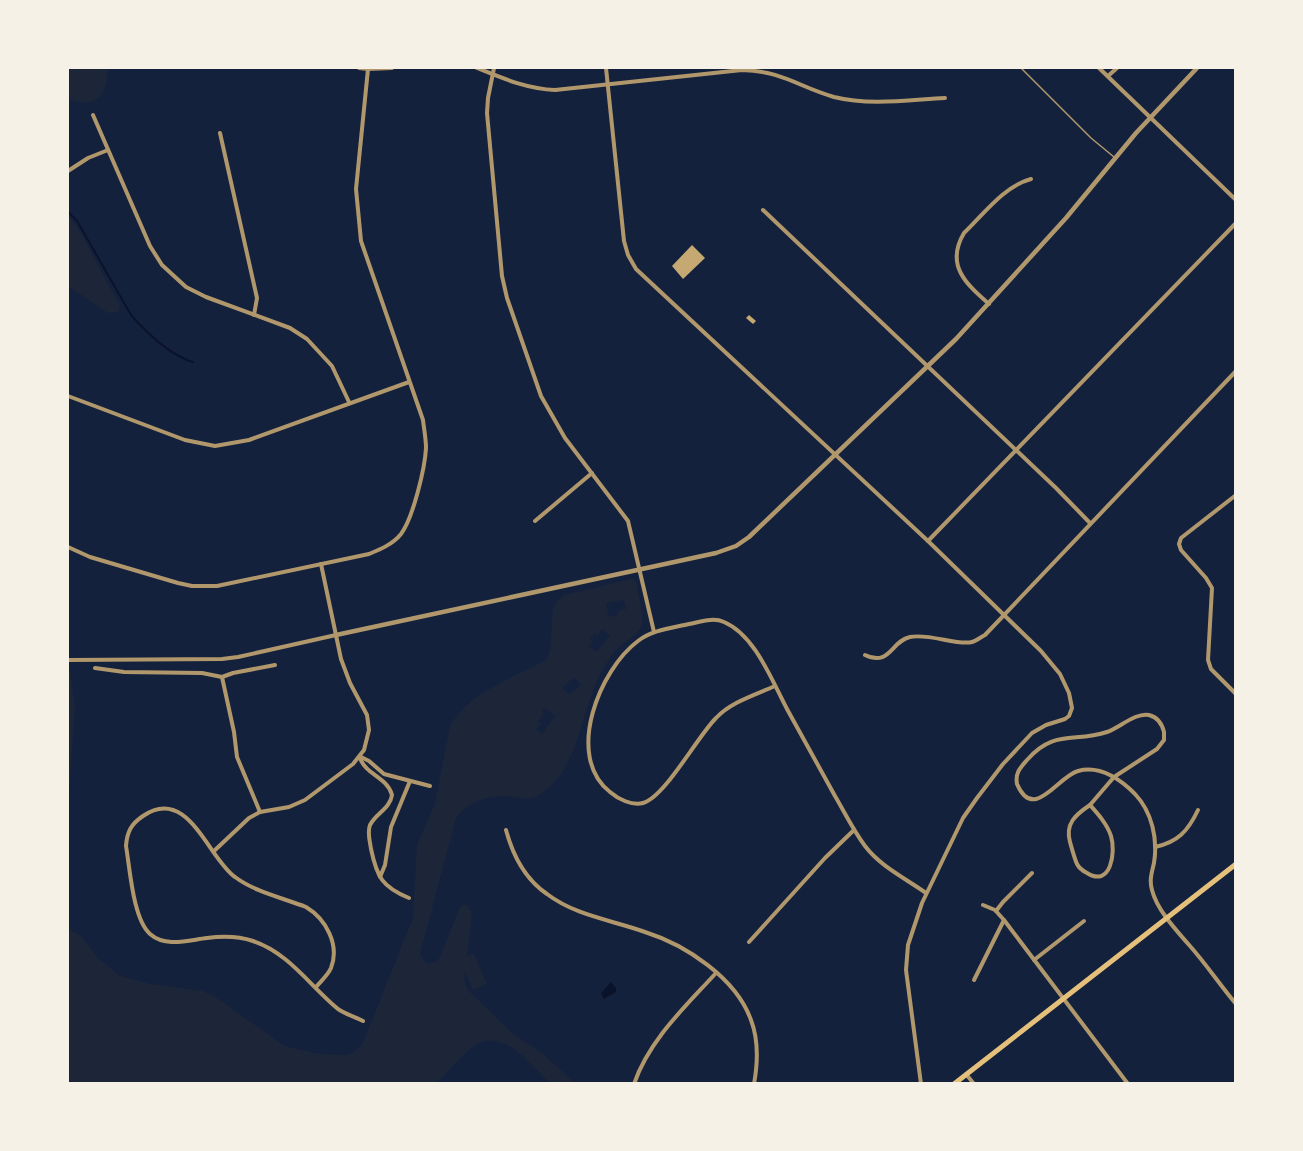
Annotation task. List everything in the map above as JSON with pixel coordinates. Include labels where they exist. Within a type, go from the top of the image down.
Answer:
[{"type":"main road","points":[[954,1083],[1236,864]]},
{"type":"street","points":[[359,68],[392,68]]},
{"type":"street","points":[[477,68],[527,87],[542,90],[607,84],[707,70],[742,70],[785,76],[828,95],[858,101],[884,102],[945,98]]},
{"type":"street","points":[[494,68],[487,113],[502,276],[507,298],[541,396],[565,438],[628,521],[654,632]]},
{"type":"street","points":[[606,68],[624,241],[632,262],[642,275],[928,541],[1004,615],[1056,669],[1069,693],[1072,710],[1065,719],[1046,725],[1032,733],[996,773],[963,818],[926,893],[910,936],[906,960],[921,1083]]},
{"type":"street","points":[[1099,68],[1236,200]]},
{"type":"street","points":[[1108,76],[1116,68]]},
{"type":"street","points":[[68,660],[222,659],[731,548],[750,537],[988,304],[1073,209],[1151,116],[1197,68]]},
{"type":"street","points":[[68,549],[178,583],[204,587],[228,585],[369,554],[393,542],[406,525],[424,463],[426,447],[423,420],[361,241],[356,189],[368,69]]},
{"type":"street","points":[[93,116],[150,246],[162,265],[173,277],[206,297],[290,328],[307,339],[332,366],[349,402]]},
{"type":"street","points":[[220,133],[257,298],[254,315]]},
{"type":"street","points":[[68,171],[88,158],[108,150]]},
{"type":"street","points":[[988,304],[962,278],[956,257],[959,241],[964,233],[1010,189],[1031,179]]},
{"type":"street","points":[[763,210],[1090,523]]},
{"type":"street","points":[[928,541],[1236,223]]},
{"type":"street","points":[[865,655],[881,658],[908,637],[971,643],[994,628],[1090,523],[1236,371]]},
{"type":"street","points":[[68,396],[185,440],[215,446],[249,440],[409,382]]},
{"type":"street","points":[[535,521],[592,473]]},
{"type":"street","points":[[1236,495],[1181,538],[1179,542],[1181,550],[1210,583],[1212,597],[1208,660],[1211,669],[1236,694]]},
{"type":"street","points":[[214,851],[249,818],[260,812],[290,807],[305,800],[353,764],[360,757],[367,742],[369,730],[367,715],[350,683],[341,659],[321,564]]},
{"type":"street","points":[[775,686],[736,704],[715,719],[654,798],[643,803],[628,802],[608,790],[596,775],[590,760],[588,735],[596,705],[613,670],[632,645],[654,632],[708,620],[724,622],[740,634],[756,652],[775,686],[854,830],[867,848],[880,862],[926,893]]},
{"type":"street","points":[[95,668],[124,672],[202,673],[222,677],[275,664]]},
{"type":"street","points":[[222,677],[237,757],[260,812]]},
{"type":"street","points":[[1090,806],[1106,825],[1113,849],[1109,869],[1098,876],[1089,875],[1078,866],[1068,834],[1070,823],[1090,806],[1114,777],[1162,744],[1164,732],[1160,722],[1154,717],[1140,715],[1104,733],[1070,736],[1047,743],[1030,756],[1018,770],[1017,784],[1022,793],[1029,798],[1037,799],[1044,797],[1069,775],[1078,771],[1098,771],[1114,777],[1136,795],[1153,827],[1155,848],[1150,879],[1152,889],[1167,917],[1236,1004]]},
{"type":"street","points":[[360,757],[369,761],[384,774],[430,786]]},
{"type":"street","points":[[360,757],[362,764],[387,784],[392,795],[387,807],[371,823],[368,833],[374,866],[386,887],[409,898]]},
{"type":"street","points":[[380,878],[385,865],[391,827],[410,781]]},
{"type":"street","points":[[316,987],[328,972],[333,960],[330,937],[324,923],[316,913],[245,884],[231,875],[190,821],[176,811],[157,810],[144,815],[130,827],[126,846],[138,914],[149,934],[170,942],[225,937],[252,941],[280,954],[340,1011],[363,1021]]},
{"type":"street","points":[[1155,848],[1171,843],[1182,835],[1198,810]]},
{"type":"street","points":[[506,830],[512,851],[521,867],[548,895],[584,913],[644,931],[668,941],[694,956],[716,974],[742,1001],[751,1020],[757,1049],[754,1083]]},
{"type":"street","points":[[748,942],[825,858],[854,830]]},
{"type":"street","points":[[996,911],[1002,902],[1032,873]]},
{"type":"street","points":[[983,904],[996,911],[1004,920],[1128,1083]]},
{"type":"street","points":[[974,980],[1004,920]]},
{"type":"street","points":[[1034,960],[1084,921]]},
{"type":"street","points":[[634,1083],[654,1043],[716,974]]},
{"type":"street","points":[[966,1074],[974,1083]]},
{"type":"lane","points":[[1021,68],[1091,138],[1115,158]]},
{"type":"shaded area","points":[[68,68],[108,68],[105,86],[100,96],[87,102],[76,102],[68,98]]},
{"type":"shaded area","points":[[68,215],[81,233],[120,306],[118,312],[108,313],[68,286]]},
{"type":"shaded area","points":[[632,579],[636,582],[641,605],[641,627],[614,652],[602,671],[571,755],[553,784],[532,798],[500,796],[486,798],[461,812],[456,818],[420,954],[428,963],[439,959],[460,907],[468,905],[472,915],[467,956],[474,954],[487,984],[473,990],[465,972],[464,979],[467,989],[513,1034],[542,1053],[575,1083],[550,1083],[518,1052],[498,1042],[488,1041],[472,1048],[437,1083],[68,1083],[68,929],[81,936],[98,958],[120,976],[150,984],[203,991],[217,998],[283,1045],[335,1055],[349,1054],[358,1048],[363,1043],[413,918],[417,845],[435,804],[450,726],[458,714],[480,695],[546,660],[550,651],[553,608],[564,595]],"holes":[[[624,600],[626,609],[617,611],[618,615],[609,617],[606,603]],[[602,629],[610,635],[597,652],[589,646],[593,641],[590,639],[595,633],[598,635]],[[574,677],[581,685],[569,695],[562,688]],[[544,708],[555,716],[542,734],[536,729],[541,724],[538,721],[544,714],[541,711]]]},
{"type":"shaded area","points":[[68,671],[70,671],[75,706],[68,810]]},
{"type":"shaded area","points":[[611,982],[616,992],[604,999],[601,993]]},
{"type":"building","points":[[692,245],[705,258],[683,279],[672,266]]},
{"type":"building","points":[[749,315],[756,321],[753,324],[746,318]]},
{"type":"waterway","points":[[68,212],[77,221],[131,315],[167,349],[193,362]]}]
